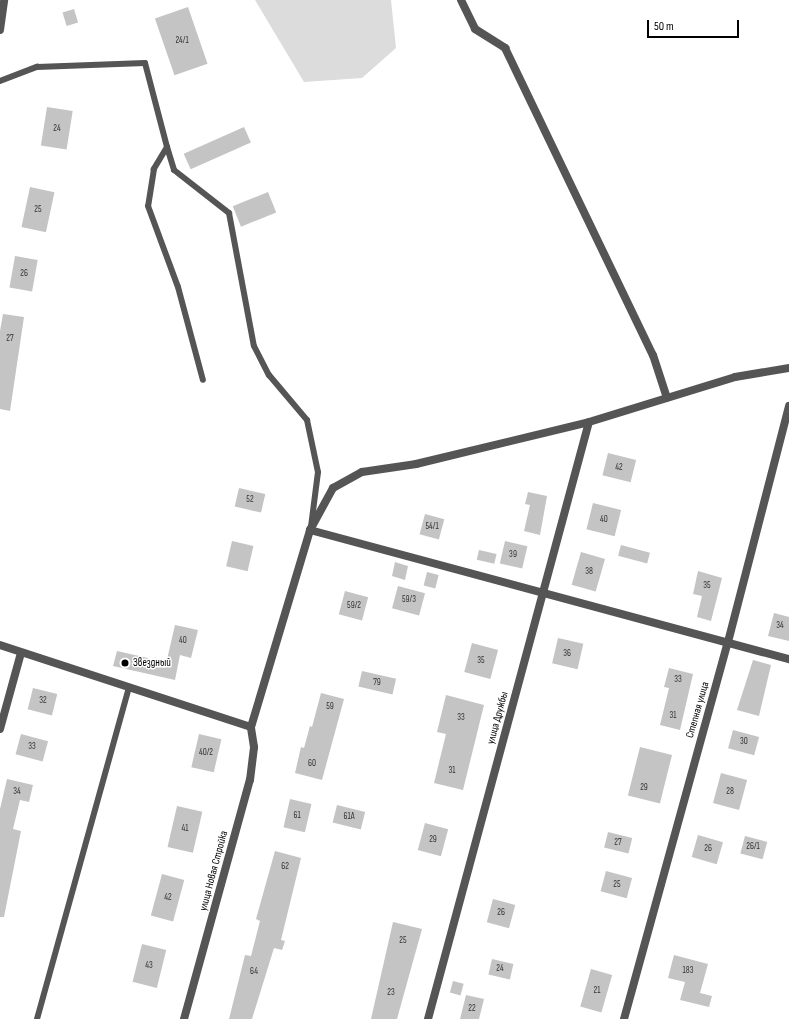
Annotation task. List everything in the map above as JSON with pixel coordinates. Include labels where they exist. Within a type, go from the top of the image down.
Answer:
[{"type":"street","points":[[0,30],[4,0]]},
{"type":"street","points":[[461,0],[475,29],[504,48],[653,355],[668,398]]},
{"type":"street","points":[[0,645],[251,727],[310,530],[333,488],[362,472],[416,464],[589,422],[734,377],[789,368]]},
{"type":"street","name":"Степная улица","points":[[624,1019],[728,642],[789,406]]},
{"type":"street","name":"улица Дружбы","points":[[428,1019],[589,422]]},
{"type":"street","points":[[310,530],[789,659]]},
{"type":"street","points":[[0,729],[21,653]]},
{"type":"street","name":"улица Новая Стройка","points":[[184,1019],[250,780],[254,747],[251,727]]},
{"type":"lane","points":[[0,81],[37,67],[145,63],[174,170],[229,213],[254,346],[269,375],[307,420],[318,472],[310,530]]},
{"type":"lane","points":[[167,147],[154,169],[148,206],[178,287],[203,380]]},
{"type":"lane","points":[[37,1019],[129,688]]},
{"type":"shaded area","points":[[255,0],[391,0],[396,48],[362,78],[304,82]]},
{"type":"building","points":[[188,7],[208,64],[174,75],[155,18]]},
{"type":"building","points":[[74,9],[78,22],[67,26],[63,13]]},
{"type":"building","points":[[47,107],[73,111],[67,150],[41,146]]},
{"type":"building","points":[[244,127],[251,143],[191,169],[184,154]]},
{"type":"building","points":[[30,187],[54,192],[46,232],[21,227]]},
{"type":"building","points":[[268,192],[276,212],[241,227],[233,206]]},
{"type":"building","points":[[15,256],[38,260],[32,292],[9,288]]},
{"type":"building","points":[[3,314],[24,317],[10,411],[0,409],[0,331]]},
{"type":"building","points":[[608,453],[636,460],[631,482],[602,475]]},
{"type":"building","points":[[239,488],[265,494],[261,513],[235,507]]},
{"type":"building","points":[[528,492],[547,496],[540,535],[524,531],[530,505],[525,504]]},
{"type":"building","points":[[593,503],[621,510],[615,536],[586,529]]},
{"type":"building","points":[[425,514],[444,519],[439,539],[420,534]]},
{"type":"building","points":[[232,541],[253,546],[248,571],[226,566]]},
{"type":"building","points":[[505,541],[527,546],[522,569],[500,563]]},
{"type":"building","points":[[621,545],[650,553],[647,563],[618,556]]},
{"type":"building","points":[[479,550],[497,554],[494,564],[477,560]]},
{"type":"building","points":[[581,552],[605,559],[596,592],[572,585]]},
{"type":"building","points":[[395,562],[408,566],[405,580],[392,576]]},
{"type":"building","points":[[698,571],[722,578],[711,621],[697,617],[702,596],[693,594]]},
{"type":"building","points":[[427,572],[439,575],[435,588],[424,586]]},
{"type":"building","points":[[398,586],[425,593],[419,615],[392,608]]},
{"type":"building","points":[[345,591],[368,597],[362,620],[339,614]]},
{"type":"building","points":[[774,613],[789,617],[789,641],[768,636]]},
{"type":"building","points":[[175,625],[198,630],[191,658],[180,655],[175,680],[113,666],[117,651],[148,658],[147,663],[165,668]]},
{"type":"building","points":[[558,638],[583,644],[577,669],[552,663]]},
{"type":"building","points":[[472,643],[498,650],[490,679],[464,672]]},
{"type":"building","points":[[753,660],[771,665],[759,716],[737,710]]},
{"type":"building","points":[[669,668],[693,674],[680,730],[660,725],[669,688],[664,687]]},
{"type":"building","points":[[362,671],[396,679],[393,694],[358,687]]},
{"type":"building","points":[[33,688],[57,694],[52,715],[28,709]]},
{"type":"building","points":[[321,693],[344,699],[322,780],[295,773],[301,747],[304,748],[310,726],[312,727]]},
{"type":"building","points":[[446,695],[484,705],[463,790],[434,783],[446,734],[437,732]]},
{"type":"building","points":[[733,730],[759,737],[754,755],[728,748]]},
{"type":"building","points":[[21,734],[48,741],[43,762],[16,754]]},
{"type":"building","points":[[199,734],[221,739],[214,772],[191,767]]},
{"type":"building","points":[[640,747],[672,755],[660,803],[628,796]]},
{"type":"building","points":[[721,773],[747,780],[739,810],[713,803]]},
{"type":"building","points":[[7,779],[33,785],[29,802],[20,800],[13,829],[21,831],[4,917],[0,917],[0,809]]},
{"type":"building","points":[[290,799],[311,804],[305,832],[283,827]]},
{"type":"building","points":[[337,805],[365,812],[361,829],[333,822]]},
{"type":"building","points":[[177,806],[202,812],[193,853],[168,847]]},
{"type":"building","points":[[425,823],[448,829],[441,856],[418,850]]},
{"type":"building","points":[[608,832],[632,838],[628,854],[604,848]]},
{"type":"building","points":[[698,835],[723,842],[717,864],[692,857]]},
{"type":"building","points":[[745,836],[767,842],[763,859],[740,853]]},
{"type":"building","points":[[275,851],[301,858],[281,940],[285,941],[282,950],[274,948],[252,1019],[229,1019],[245,955],[251,956],[260,921],[256,919]]},
{"type":"building","points":[[606,871],[632,878],[627,898],[601,891]]},
{"type":"building","points":[[162,874],[184,880],[173,921],[151,916]]},
{"type":"building","points":[[493,899],[515,905],[509,928],[487,922]]},
{"type":"building","points":[[393,922],[422,929],[397,1019],[371,1019]]},
{"type":"building","points":[[142,944],[166,950],[157,988],[133,982]]},
{"type":"building","points":[[674,955],[708,964],[700,993],[712,996],[709,1007],[680,1000],[685,982],[668,978]]},
{"type":"building","points":[[492,959],[513,964],[510,980],[488,975]]},
{"type":"building","points":[[591,969],[612,975],[601,1013],[580,1006]]},
{"type":"building","points":[[453,981],[464,984],[461,995],[450,993]]},
{"type":"building","points":[[466,995],[484,999],[479,1019],[460,1019]]},
{"type":"place","name":"Звездный","points":[[125,663]]}]
